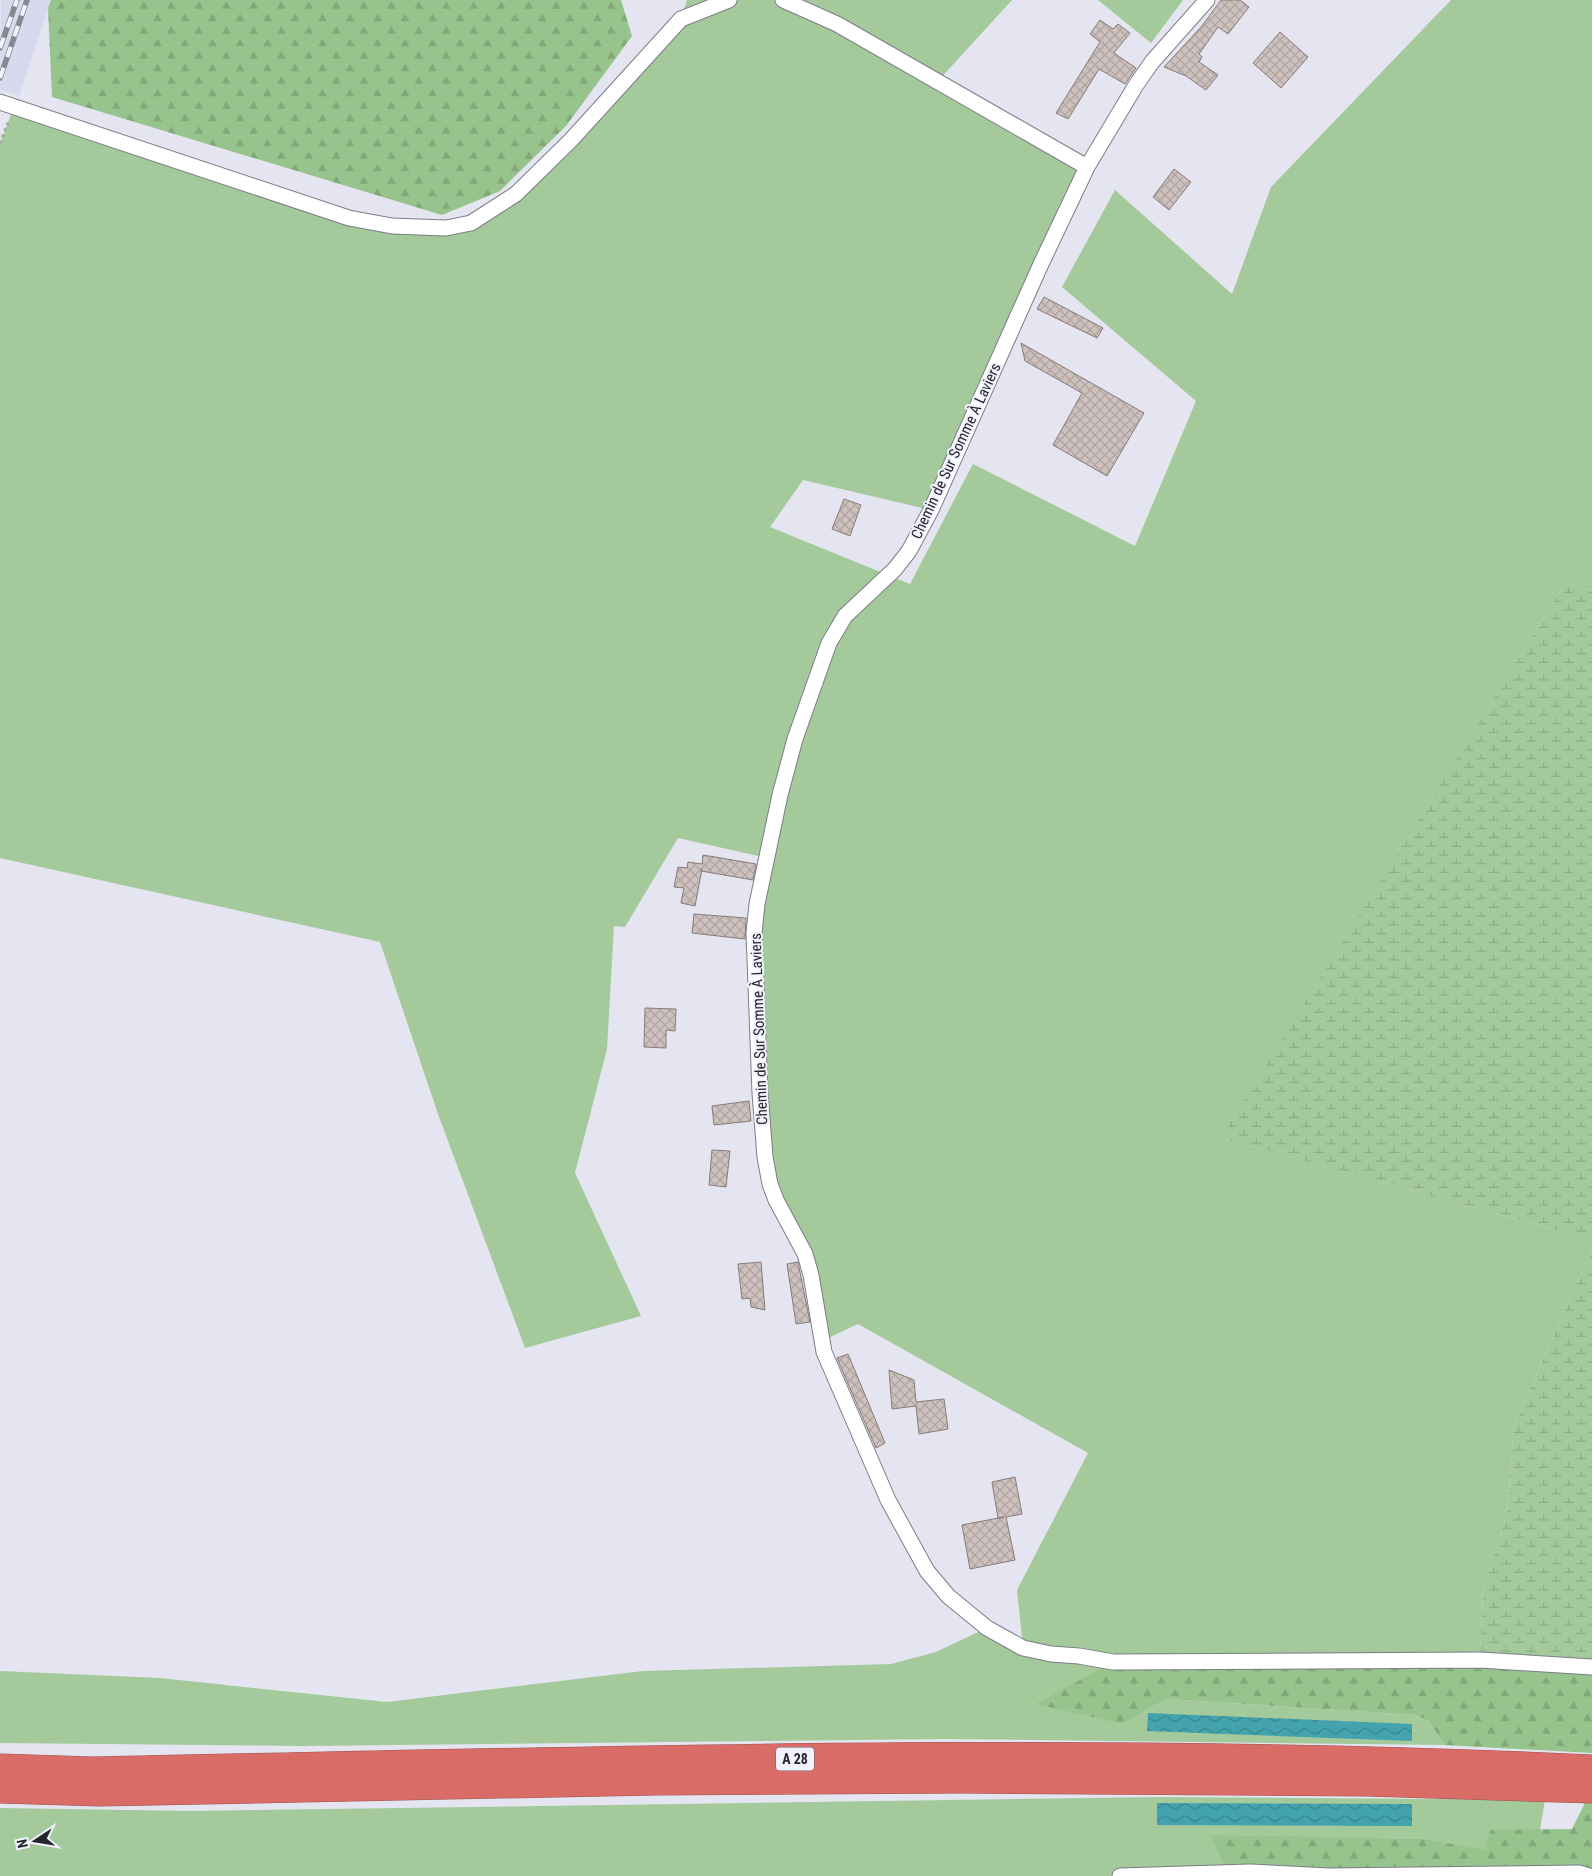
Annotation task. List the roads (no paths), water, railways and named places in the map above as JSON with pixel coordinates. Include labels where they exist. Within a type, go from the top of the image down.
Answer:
[{"type":"highway","name":"A 28","points":[[0,1768],[92,1771],[660,1760],[956,1757],[1221,1758],[1555,1777],[1592,1789]]},
{"type":"highway","name":"A 28","points":[[0,1789],[100,1792],[654,1781],[953,1779],[1367,1782],[1555,1777],[1592,1769]]},
{"type":"street","points":[[7,104],[349,218],[392,226],[446,228],[471,223],[516,194],[571,140],[682,19],[729,0]]},
{"type":"street","points":[[783,0],[837,24],[1087,167]]},
{"type":"street","name":"Chemin de Sur Somme À Laviers","points":[[1207,0],[1152,62],[1087,167],[918,534],[895,569],[845,616],[829,643],[795,739],[780,795],[757,904],[754,969],[760,1093],[765,1156],[770,1184],[776,1200],[805,1254],[811,1275],[824,1352],[888,1500],[927,1571],[948,1596],[987,1628],[1023,1648],[1051,1654],[1113,1662],[1480,1660],[1592,1667]]},
{"type":"street","points":[[1120,1876],[1250,1872],[1329,1876],[1580,1873],[1589,1876]]},
{"type":"water","points":[[1148,1713],[1412,1724],[1412,1741],[1147,1731]]},
{"type":"water","points":[[1157,1803],[1412,1804],[1412,1826],[1157,1825]]},
{"type":"railway","points":[[0,48],[17,0]]},
{"type":"railway","points":[[0,78],[27,0]]}]
